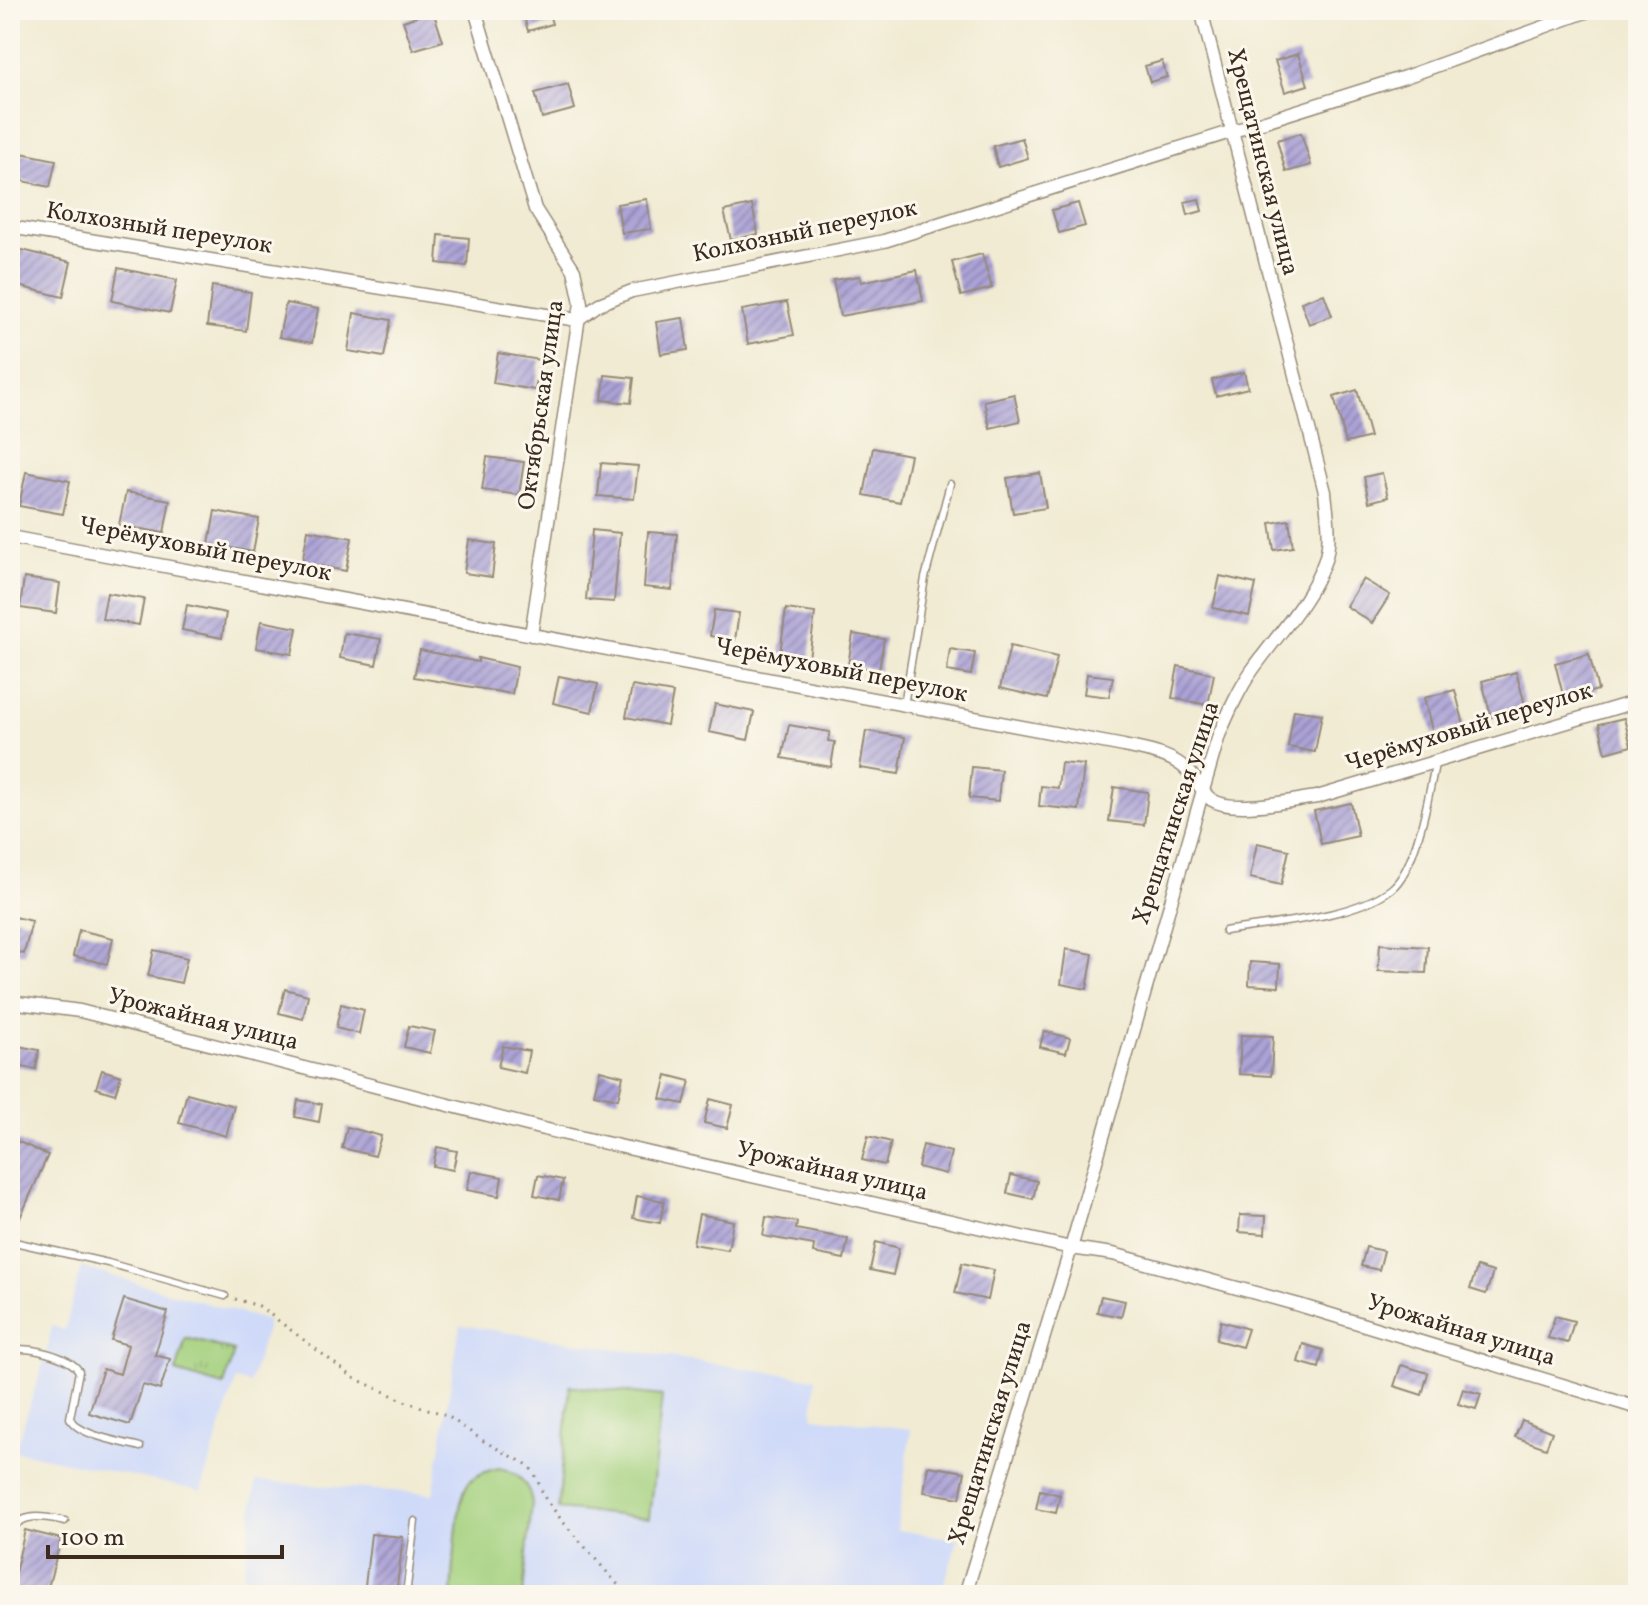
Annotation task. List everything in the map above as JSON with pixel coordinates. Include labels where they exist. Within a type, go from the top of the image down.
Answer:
[{"type":"street","name":"Октябрьская улица","points":[[475,10],[535,209],[574,270],[581,303],[531,635]]},
{"type":"street","name":"Хрещатинская улица","points":[[965,1595],[1071,1248],[1202,789],[1232,705],[1251,672],[1303,602],[1324,561],[1328,542],[1325,492],[1201,10]]},
{"type":"street","name":"Колхозный переулок","points":[[10,227],[577,320],[599,304],[632,291],[884,241],[1405,77],[1574,13],[1591,10]]},
{"type":"street","name":"Черёмуховый переулок","points":[[10,537],[1154,753],[1175,761],[1189,771],[1210,799],[1225,806],[1317,797],[1638,701]]},
{"type":"street","name":"Урожайная улица","points":[[10,1002],[80,1011],[539,1128],[1071,1248],[1113,1254],[1299,1305],[1638,1408]]},
{"type":"lane","points":[[904,705],[925,578],[950,484]]},
{"type":"lane","points":[[1225,931],[1352,909],[1392,888],[1410,860],[1427,807],[1435,760]]},
{"type":"lane","points":[[10,1241],[108,1263],[225,1296]]},
{"type":"lane","points":[[10,1351],[21,1348],[69,1360],[79,1371],[70,1418],[72,1425],[140,1447]]},
{"type":"lane","points":[[10,1532],[23,1519],[38,1516],[65,1521]]},
{"type":"lane","points":[[406,1595],[415,1521]]},
{"type":"path","points":[[225,1296],[259,1306],[354,1378],[407,1402],[446,1415],[485,1442],[517,1458],[534,1472],[545,1498],[563,1522],[627,1595]]},
{"type":"shaded area","points":[[81,1267],[268,1321],[250,1384],[236,1380],[201,1491],[15,1451],[52,1326],[65,1330]]},
{"type":"shaded area","points":[[460,1325],[816,1379],[813,1417],[911,1429],[897,1530],[958,1539],[941,1595],[241,1595],[256,1481],[433,1494]]},
{"type":"green space","points":[[186,1338],[234,1351],[224,1386],[176,1372]]},
{"type":"green space","points":[[570,1386],[662,1396],[649,1518],[558,1509]]},
{"type":"green space","points":[[499,1468],[522,1479],[532,1502],[523,1595],[452,1595],[456,1535],[465,1489],[476,1476]]},
{"type":"building","points":[[522,10],[548,10],[552,24],[528,31]]},
{"type":"building","points":[[433,11],[443,41],[413,50],[403,21]]},
{"type":"building","points":[[1298,54],[1308,85],[1285,92],[1275,61]]},
{"type":"building","points":[[1162,61],[1167,77],[1150,82],[1145,66]]},
{"type":"building","points":[[568,84],[575,109],[542,118],[535,93]]},
{"type":"building","points":[[1301,133],[1311,165],[1286,172],[1277,140]]},
{"type":"building","points":[[1022,138],[1028,158],[998,167],[993,146]]},
{"type":"building","points":[[11,151],[56,160],[50,187],[10,178]]},
{"type":"building","points":[[647,199],[651,229],[622,233],[617,204]]},
{"type":"building","points":[[1199,199],[1202,211],[1188,215],[1185,202]]},
{"type":"building","points":[[1078,203],[1085,226],[1059,233],[1052,210]]},
{"type":"building","points":[[752,205],[758,234],[731,240],[724,211]]},
{"type":"building","points":[[439,235],[469,238],[467,266],[437,263]]},
{"type":"building","points":[[10,247],[71,262],[63,297],[10,284]]},
{"type":"building","points":[[982,254],[992,288],[961,296],[952,262]]},
{"type":"building","points":[[118,268],[177,280],[170,313],[112,301]]},
{"type":"building","points":[[917,270],[923,301],[840,316],[833,280],[860,276],[861,282]]},
{"type":"building","points":[[212,286],[251,292],[246,331],[207,326]]},
{"type":"building","points":[[1324,294],[1332,316],[1309,324],[1301,302]]},
{"type":"building","points":[[787,302],[794,335],[748,344],[742,310]]},
{"type":"building","points":[[286,303],[318,309],[312,343],[279,337]]},
{"type":"building","points":[[354,313],[391,320],[384,357],[348,351]]},
{"type":"building","points":[[683,318],[688,350],[661,354],[656,322]]},
{"type":"building","points":[[498,353],[540,360],[535,390],[493,383]]},
{"type":"building","points":[[1244,372],[1248,388],[1216,396],[1212,380]]},
{"type":"building","points":[[605,375],[634,378],[631,403],[602,400]]},
{"type":"building","points":[[1357,390],[1370,437],[1346,443],[1334,397]]},
{"type":"building","points":[[1014,394],[1020,421],[990,428],[984,401]]},
{"type":"building","points":[[873,448],[910,455],[900,502],[864,495]]},
{"type":"building","points":[[487,457],[524,462],[519,495],[482,490]]},
{"type":"building","points":[[601,463],[638,466],[634,499],[598,496]]},
{"type":"building","points":[[26,472],[70,481],[63,514],[19,506]]},
{"type":"building","points":[[1040,473],[1046,508],[1013,513],[1007,478]]},
{"type":"building","points":[[1382,473],[1388,497],[1369,502],[1364,477]]},
{"type":"building","points":[[126,492],[170,500],[164,533],[119,525]]},
{"type":"building","points":[[215,511],[259,519],[253,552],[209,544]]},
{"type":"building","points":[[1289,520],[1293,547],[1274,550],[1270,523]]},
{"type":"building","points":[[308,530],[352,538],[346,571],[302,563]]},
{"type":"building","points":[[592,530],[620,533],[614,602],[586,600]]},
{"type":"building","points":[[648,532],[677,534],[672,590],[644,587]]},
{"type":"building","points":[[469,540],[496,544],[492,577],[464,573]]},
{"type":"building","points":[[1220,576],[1256,584],[1249,616],[1213,608]]},
{"type":"building","points":[[24,578],[60,583],[56,613],[20,608]]},
{"type":"building","points":[[1363,579],[1390,595],[1372,623],[1346,606]]},
{"type":"building","points":[[107,593],[144,599],[139,625],[102,619]]},
{"type":"building","points":[[187,605],[226,613],[222,638],[182,630]]},
{"type":"building","points":[[786,609],[815,613],[809,658],[780,654]]},
{"type":"building","points":[[714,610],[739,613],[735,640],[710,636]]},
{"type":"building","points":[[261,621],[297,628],[292,654],[256,648]]},
{"type":"building","points":[[344,633],[381,639],[376,665],[340,658]]},
{"type":"building","points":[[853,634],[884,639],[879,670],[848,665]]},
{"type":"building","points":[[1010,646],[1057,657],[1047,699],[1000,688]]},
{"type":"building","points":[[950,649],[975,653],[971,675],[947,671]]},
{"type":"building","points":[[420,650],[517,667],[512,694],[414,677]]},
{"type":"building","points":[[1589,654],[1598,690],[1564,699],[1555,663]]},
{"type":"building","points":[[1178,666],[1214,674],[1208,705],[1172,698]]},
{"type":"building","points":[[1516,672],[1526,708],[1491,717],[1482,681]]},
{"type":"building","points":[[1087,674],[1113,677],[1109,697],[1084,694]]},
{"type":"building","points":[[559,676],[598,684],[592,712],[553,703]]},
{"type":"building","points":[[632,686],[673,693],[667,725],[626,717]]},
{"type":"building","points":[[1455,690],[1464,725],[1433,734],[1424,698]]},
{"type":"building","points":[[715,704],[754,712],[748,740],[709,732]]},
{"type":"building","points":[[1294,710],[1322,714],[1315,752],[1288,747]]},
{"type":"building","points":[[1624,718],[1631,746],[1606,753],[1599,724]]},
{"type":"building","points":[[789,725],[830,732],[828,741],[835,742],[831,767],[782,758]]},
{"type":"building","points":[[866,731],[905,737],[899,774],[860,768]]},
{"type":"building","points":[[1061,763],[1084,765],[1079,810],[1039,806],[1041,786],[1058,788]]},
{"type":"building","points":[[972,767],[1001,770],[998,801],[969,798]]},
{"type":"building","points":[[1114,787],[1148,792],[1144,825],[1109,821]]},
{"type":"building","points":[[1351,803],[1358,836],[1321,844],[1314,811]]},
{"type":"building","points":[[1257,843],[1289,850],[1281,885],[1250,878]]},
{"type":"building","points":[[10,916],[32,921],[24,954],[10,950]]},
{"type":"building","points":[[79,930],[113,938],[107,964],[73,956]]},
{"type":"building","points":[[1380,944],[1428,947],[1426,973],[1378,971]]},
{"type":"building","points":[[1066,949],[1093,954],[1087,989],[1061,984]]},
{"type":"building","points":[[154,950],[187,958],[181,983],[148,976]]},
{"type":"building","points":[[1250,962],[1280,964],[1279,987],[1249,985]]},
{"type":"building","points":[[285,989],[308,995],[303,1019],[279,1013]]},
{"type":"building","points":[[341,1004],[364,1010],[359,1034],[336,1028]]},
{"type":"building","points":[[409,1026],[435,1031],[430,1053],[404,1047]]},
{"type":"building","points":[[1044,1031],[1070,1038],[1066,1053],[1040,1047]]},
{"type":"building","points":[[1241,1035],[1273,1036],[1271,1076],[1239,1074]]},
{"type":"building","points":[[18,1046],[39,1050],[36,1069],[15,1066]]},
{"type":"building","points":[[503,1046],[529,1051],[525,1073],[498,1067]]},
{"type":"building","points":[[102,1070],[121,1076],[115,1094],[96,1088]]},
{"type":"building","points":[[600,1070],[623,1076],[618,1099],[594,1094]]},
{"type":"building","points":[[667,1075],[690,1081],[684,1104],[661,1099]]},
{"type":"building","points":[[187,1093],[234,1106],[226,1136],[179,1123]]},
{"type":"building","points":[[710,1099],[733,1105],[727,1128],[704,1123]]},
{"type":"building","points":[[298,1100],[322,1104],[319,1122],[295,1117]]},
{"type":"building","points":[[347,1127],[381,1136],[375,1156],[342,1148]]},
{"type":"building","points":[[868,1136],[891,1142],[885,1165],[862,1160]]},
{"type":"building","points":[[10,1138],[48,1155],[20,1218],[10,1214]]},
{"type":"building","points":[[923,1145],[951,1152],[946,1174],[918,1167]]},
{"type":"building","points":[[437,1147],[457,1151],[453,1170],[433,1166]]},
{"type":"building","points":[[471,1171],[502,1177],[499,1196],[467,1190]]},
{"type":"building","points":[[538,1175],[563,1180],[559,1200],[534,1195]]},
{"type":"building","points":[[1011,1175],[1037,1181],[1033,1199],[1007,1193]]},
{"type":"building","points":[[637,1196],[664,1201],[660,1223],[633,1218]]},
{"type":"building","points":[[699,1214],[733,1221],[728,1250],[693,1244]]},
{"type":"building","points":[[1240,1215],[1266,1216],[1265,1234],[1239,1232]]},
{"type":"building","points":[[766,1217],[797,1222],[796,1229],[848,1239],[844,1259],[813,1253],[814,1245],[763,1236]]},
{"type":"building","points":[[876,1242],[899,1248],[893,1275],[870,1270]]},
{"type":"building","points":[[1366,1247],[1384,1251],[1379,1270],[1361,1266]]},
{"type":"building","points":[[962,1263],[994,1270],[988,1300],[955,1293]]},
{"type":"building","points":[[1477,1267],[1493,1272],[1486,1294],[1470,1289]]},
{"type":"building","points":[[1101,1296],[1125,1301],[1121,1317],[1097,1312]]},
{"type":"building","points":[[124,1299],[168,1312],[155,1355],[170,1359],[160,1390],[143,1385],[130,1425],[89,1413],[103,1369],[120,1374],[128,1345],[111,1340]]},
{"type":"building","points":[[1555,1316],[1574,1321],[1568,1343],[1548,1338]]},
{"type":"building","points":[[1221,1321],[1248,1329],[1242,1347],[1216,1340]]},
{"type":"building","points":[[1303,1344],[1323,1350],[1319,1368],[1298,1362]]},
{"type":"building","points":[[1401,1365],[1428,1373],[1422,1395],[1394,1386]]},
{"type":"building","points":[[1463,1389],[1481,1394],[1476,1409],[1458,1404]]},
{"type":"building","points":[[1522,1420],[1552,1432],[1546,1448],[1515,1437]]},
{"type":"building","points":[[928,1466],[965,1472],[960,1498],[924,1492]]},
{"type":"building","points":[[1040,1490],[1060,1495],[1056,1513],[1036,1509]]},
{"type":"building","points":[[25,1530],[61,1539],[46,1595],[10,1595]]},
{"type":"building","points":[[371,1534],[403,1537],[396,1595],[364,1595]]}]
